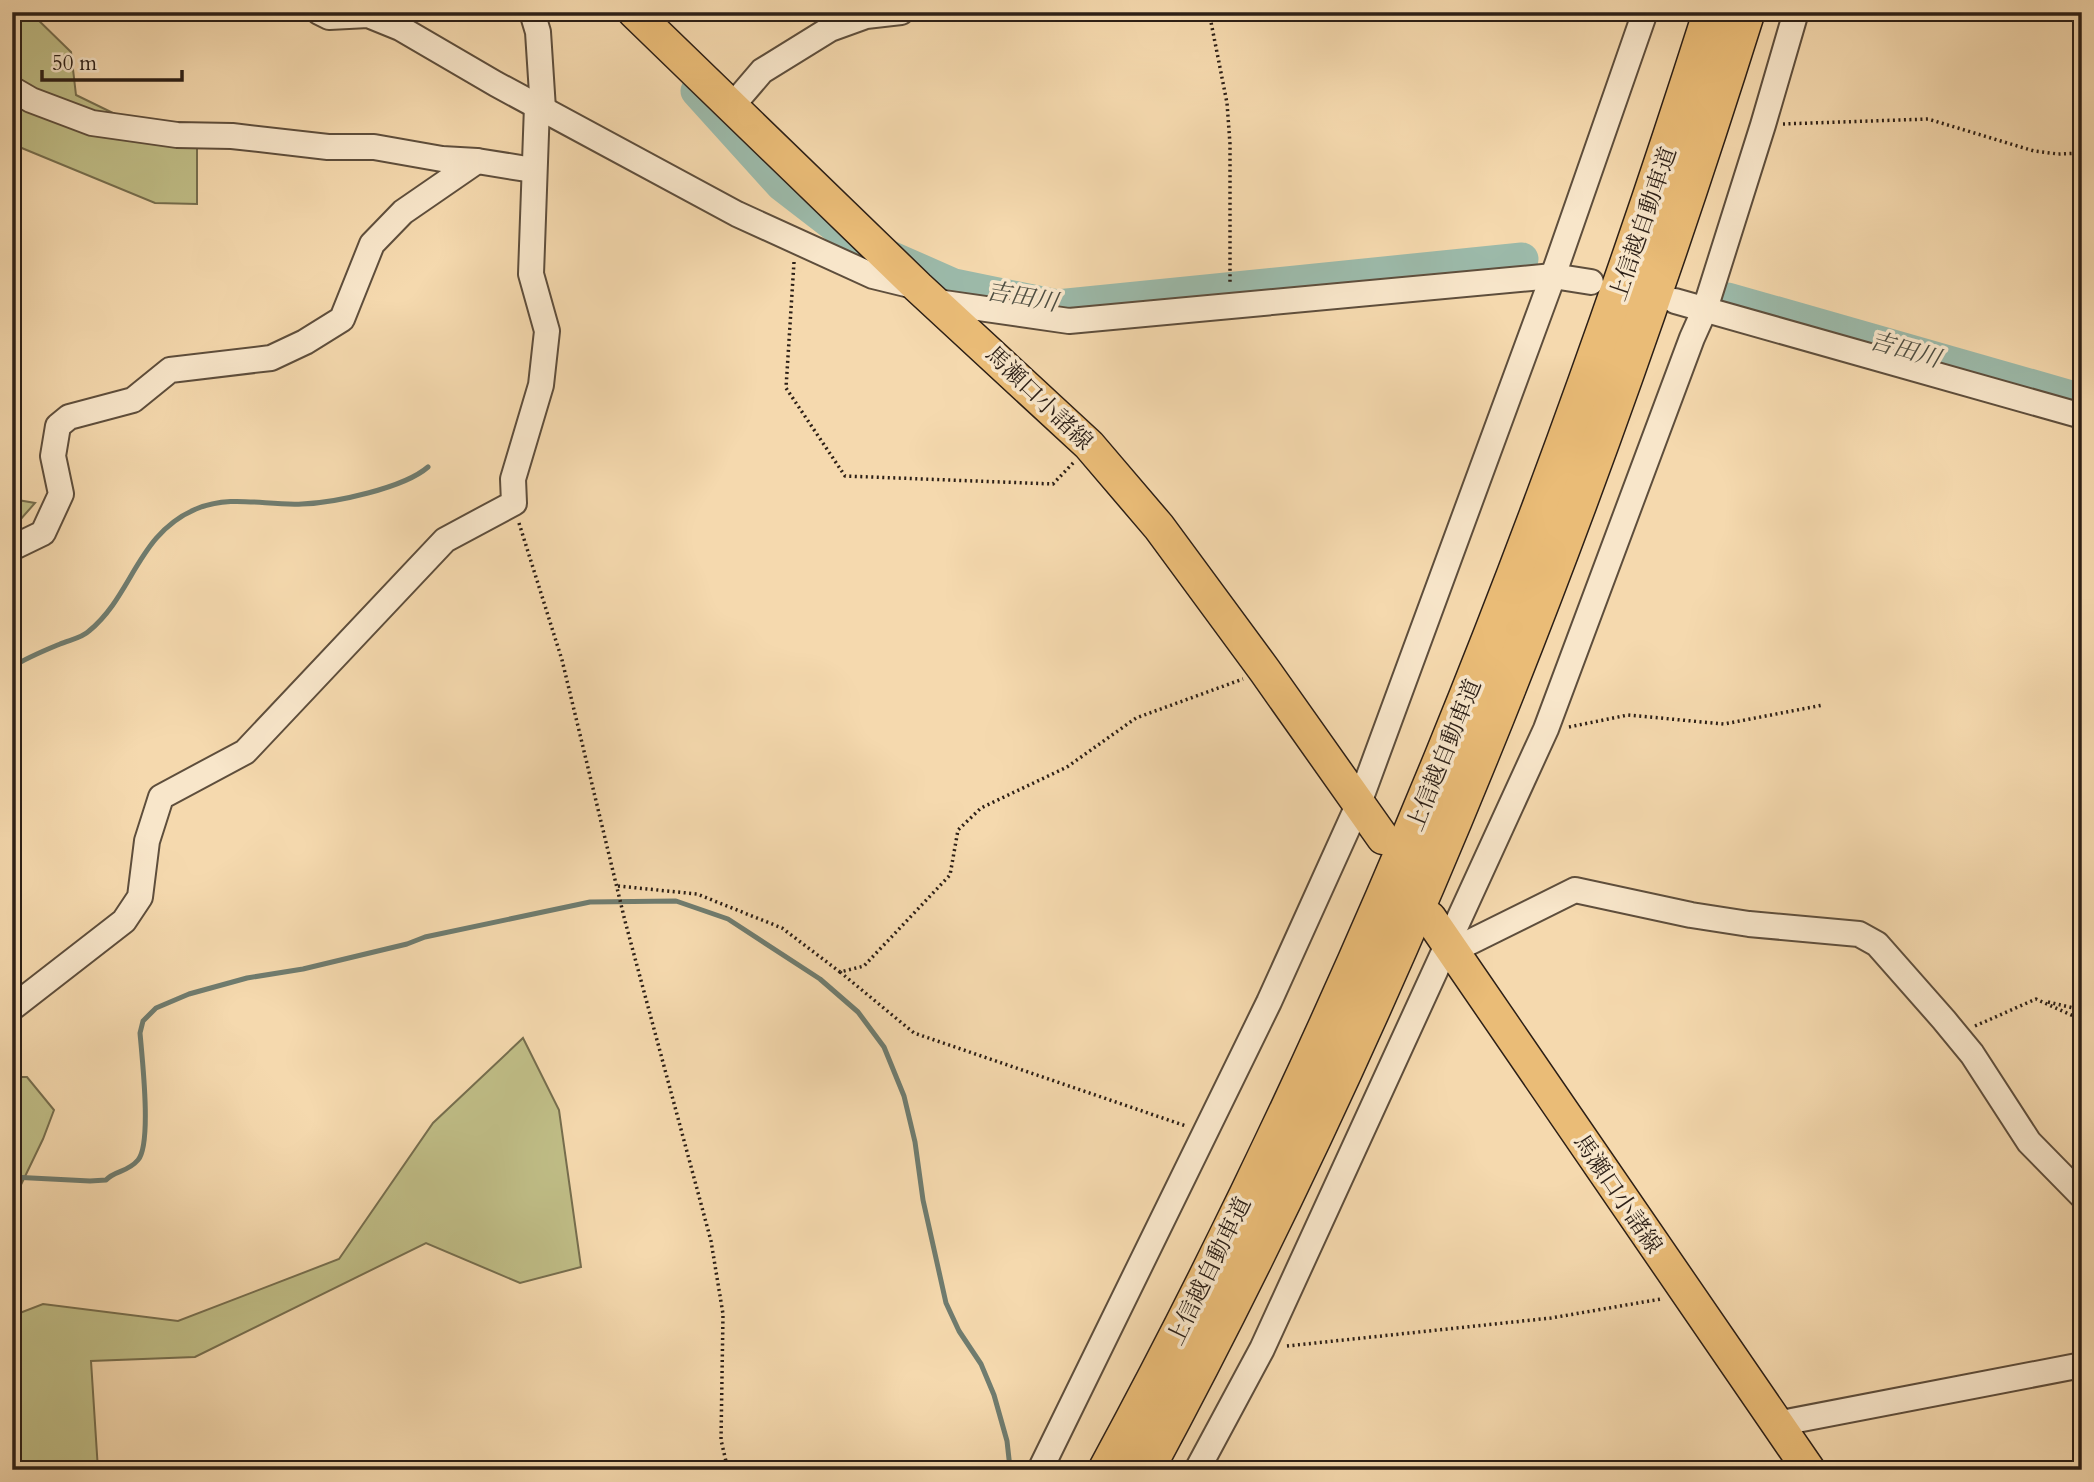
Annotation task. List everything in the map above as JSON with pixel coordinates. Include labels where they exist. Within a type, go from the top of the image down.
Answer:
[{"type":"highway","name":"上信越自動車道","points":[[1107,1470],[1143,1404],[1282,1121],[1342,993],[1454,735],[1563,452],[1622,285],[1712,12]]},
{"type":"highway","name":"上信越自動車道","points":[[1145,1470],[1310,1142],[1485,745],[1641,331],[1746,12]]},
{"type":"main road","name":"馬瀬口小諸線","points":[[634,12],[928,295],[1089,445],[1159,527],[1383,838]]},
{"type":"main road","name":"馬瀬口小諸線","points":[[1443,937],[1809,1470]]},
{"type":"street","points":[[319,12],[329,17],[368,15],[400,28],[737,215],[873,276],[928,295],[1069,321],[1553,276],[1591,282]]},
{"type":"street","points":[[12,1008],[124,921],[140,897],[147,841],[161,797],[245,752],[445,540],[514,503],[513,479],[541,385],[547,331],[531,274],[533,170],[540,108],[538,32],[532,12]]},
{"type":"street","points":[[732,106],[762,71],[830,29],[866,16],[901,12]]},
{"type":"street","points":[[1040,1470],[1269,1002],[1359,803],[1553,276],[1645,12]]},
{"type":"street","points":[[1196,1470],[1262,1349],[1443,937],[1546,729],[1705,309],[1796,12]]},
{"type":"street","points":[[12,89],[31,100],[92,123],[177,135],[232,136],[328,147],[374,147],[442,159],[477,161],[533,170]]},
{"type":"street","points":[[12,548],[43,533],[61,494],[53,456],[58,426],[69,418],[133,400],[170,370],[271,358],[305,342],[342,319],[372,244],[403,212],[477,161]]},
{"type":"street","points":[[1675,301],[2082,416]]},
{"type":"street","points":[[1443,937],[1575,890],[1691,915],[1749,924],[1859,934],[1877,944],[1955,1034],[1972,1054],[2029,1142],[2082,1196]]},
{"type":"street","points":[[1776,1424],[2082,1365]]},
{"type":"path","points":[[1209,12],[1227,103],[1230,144],[1230,306]]},
{"type":"path","points":[[1763,125],[1927,119],[2034,151],[2082,153]]},
{"type":"path","points":[[795,242],[786,388],[845,476],[1053,484],[1089,445]]},
{"type":"path","points":[[514,503],[528,558],[562,660],[617,886],[711,1241],[723,1314],[721,1440],[728,1470]]},
{"type":"path","points":[[840,972],[864,966],[950,875],[958,830],[981,808],[1067,766],[1136,718],[1265,671]]},
{"type":"path","points":[[1546,729],[1572,727],[1628,715],[1724,724],[1822,705]]},
{"type":"path","points":[[617,886],[697,894],[782,928],[914,1033],[1205,1132]]},
{"type":"path","points":[[2036,999],[2082,1020]]},
{"type":"path","points":[[1955,1034],[2036,999],[2082,1010]]},
{"type":"path","points":[[1262,1349],[1551,1318],[1687,1295]]},
{"type":"shaded area","points":[[12,12],[30,12],[71,52],[76,95],[117,115],[197,126],[197,204],[155,203],[12,144]]},
{"type":"shaded area","points":[[12,499],[35,503],[12,529]]},
{"type":"shaded area","points":[[523,1038],[559,1110],[581,1267],[520,1283],[426,1243],[195,1357],[91,1361],[98,1470],[12,1470],[12,1316],[43,1304],[178,1321],[339,1259],[433,1123]]},
{"type":"shaded area","points":[[12,1077],[27,1077],[54,1110],[18,1191],[12,1194]]},
{"type":"waterway","name":"吉田川","points":[[697,91],[782,185],[856,242],[954,285],[1057,306],[1522,259]]},
{"type":"waterway","name":"吉田川","points":[[1728,299],[2082,400]]},
{"type":"waterway","points":[[12,667],[89,631],[116,600],[148,549],[161,534],[176,520],[196,509],[235,501],[289,504],[332,501],[386,488],[417,475],[428,467]]},
{"type":"waterway","points":[[12,1177],[106,1180],[138,1160],[145,1137],[140,1033],[143,1021],[156,1008],[189,994],[247,978],[303,969],[407,944],[425,937],[590,902],[676,901],[728,919],[820,979],[858,1012],[884,1047],[904,1096],[946,1303],[959,1331],[981,1364],[994,1395],[1007,1441],[1010,1468]]}]
